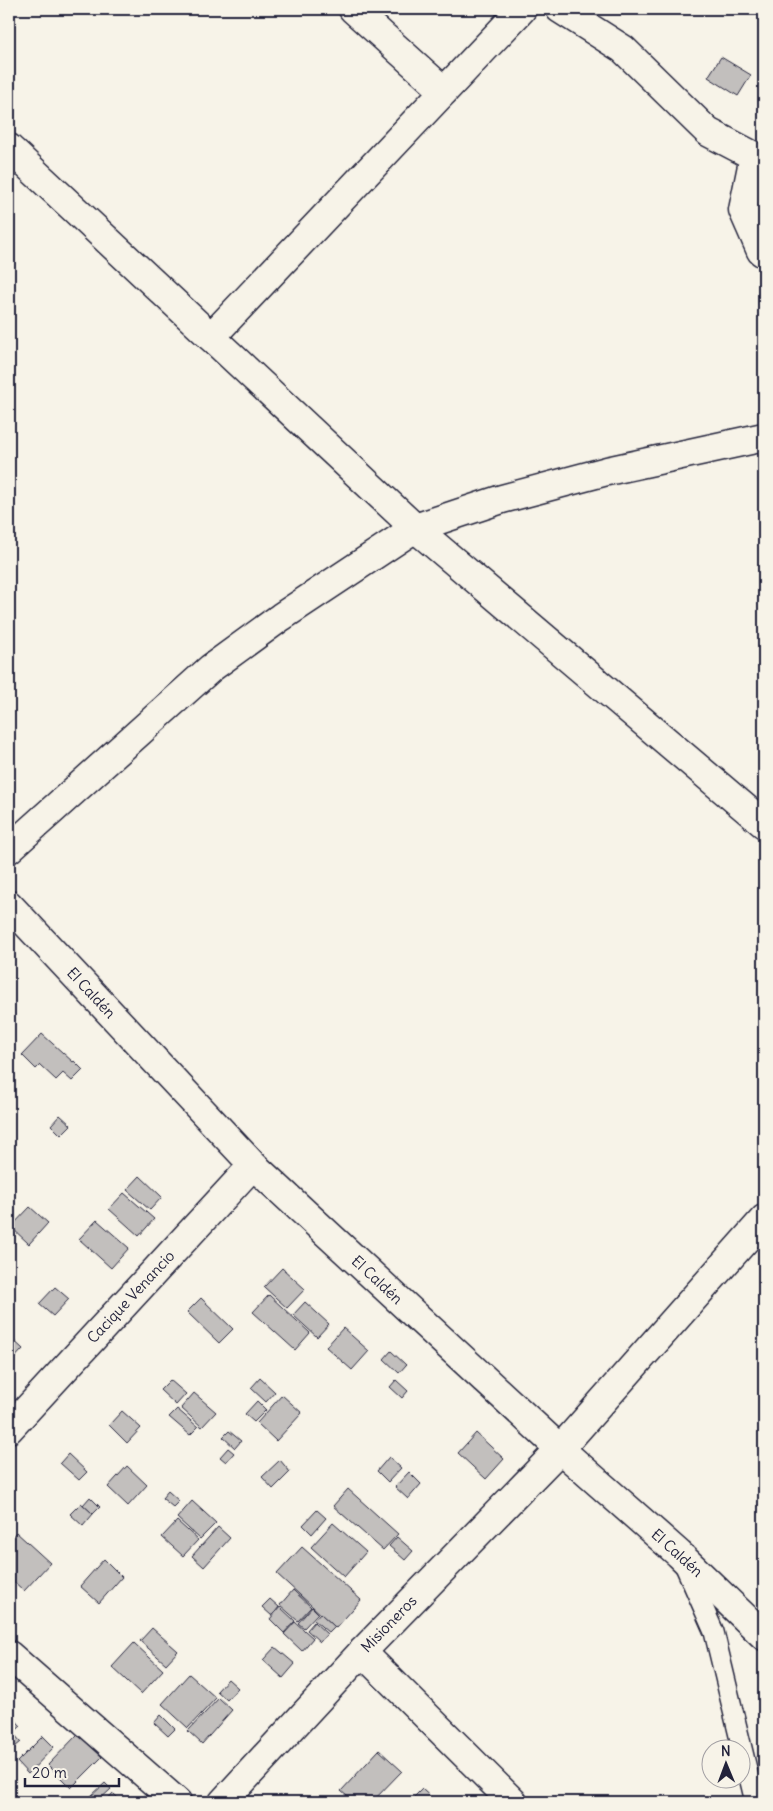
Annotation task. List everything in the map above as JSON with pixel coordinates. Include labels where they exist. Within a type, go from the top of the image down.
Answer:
[{"type":"street","points":[[353,9],[444,91]]},
{"type":"street","points":[[211,337],[522,9]]},
{"type":"street","points":[[560,9],[622,49],[708,132],[759,152],[743,210],[761,251],[764,253]]},
{"type":"street","points":[[9,148],[415,528],[764,824]]},
{"type":"street","points":[[9,848],[211,668],[282,617],[415,528],[502,499],[578,478],[764,437]]},
{"type":"street","name":"El Caldén","points":[[9,905],[253,1166],[560,1449],[679,1554],[764,1636]]},
{"type":"street","name":"Cacique Venancio","points":[[9,1429],[253,1166]]},
{"type":"street","name":"Misioneros","points":[[223,1802],[362,1652],[560,1449],[764,1219]]},
{"type":"street","points":[[362,1652],[513,1802]]},
{"type":"street","points":[[9,1655],[178,1802]]},
{"type":"lane","points":[[679,1554],[714,1632],[755,1802]]},
{"type":"building","points":[[721,57],[751,75],[738,96],[708,77]]},
{"type":"building","points":[[42,1034],[83,1070],[72,1081],[63,1073],[56,1080],[40,1065],[36,1069],[22,1055]]},
{"type":"building","points":[[60,1115],[71,1125],[61,1135],[51,1125]]},
{"type":"building","points":[[140,1176],[162,1197],[150,1210],[127,1190]]},
{"type":"building","points":[[124,1193],[154,1219],[139,1236],[109,1209]]},
{"type":"building","points":[[30,1207],[48,1223],[29,1244],[11,1227]]},
{"type":"building","points":[[97,1220],[129,1248],[111,1268],[79,1239]]},
{"type":"building","points":[[282,1268],[305,1289],[287,1308],[264,1287]]},
{"type":"building","points":[[55,1287],[69,1299],[53,1316],[39,1304]]},
{"type":"building","points":[[269,1295],[310,1333],[295,1350],[253,1312]]},
{"type":"building","points":[[201,1298],[233,1329],[219,1343],[187,1312]]},
{"type":"building","points":[[305,1302],[329,1324],[317,1337],[293,1315]]},
{"type":"building","points":[[343,1328],[369,1351],[352,1370],[326,1347]]},
{"type":"building","points":[[9,1336],[23,1349],[9,1364]]},
{"type":"building","points":[[391,1351],[406,1365],[399,1373],[384,1359]]},
{"type":"building","points":[[260,1378],[275,1392],[266,1402],[251,1388]]},
{"type":"building","points":[[170,1380],[186,1394],[176,1405],[160,1390]]},
{"type":"building","points":[[396,1380],[408,1391],[402,1398],[390,1387]]},
{"type":"building","points":[[194,1393],[216,1412],[202,1427],[181,1408]]},
{"type":"building","points":[[282,1395],[302,1413],[276,1441],[257,1423]]},
{"type":"building","points":[[257,1401],[266,1410],[254,1422],[245,1414]]},
{"type":"building","points":[[177,1409],[198,1427],[190,1435],[169,1417]]},
{"type":"building","points":[[122,1411],[141,1428],[127,1443],[109,1425]]},
{"type":"building","points":[[229,1431],[241,1441],[235,1448],[223,1437]]},
{"type":"building","points":[[476,1433],[504,1459],[486,1479],[458,1453]]},
{"type":"building","points":[[228,1448],[234,1453],[226,1462],[220,1457]]},
{"type":"building","points":[[68,1454],[87,1472],[79,1480],[60,1463]]},
{"type":"building","points":[[389,1457],[401,1468],[388,1482],[377,1471]]},
{"type":"building","points":[[280,1460],[290,1472],[273,1489],[262,1477]]},
{"type":"building","points":[[127,1466],[147,1485],[128,1506],[108,1487]]},
{"type":"building","points":[[409,1472],[421,1484],[408,1499],[395,1487]]},
{"type":"building","points":[[348,1489],[398,1534],[383,1550],[333,1506]]},
{"type":"building","points":[[168,1491],[179,1501],[173,1507],[162,1498]]},
{"type":"building","points":[[90,1497],[100,1507],[93,1514],[83,1505]]},
{"type":"building","points":[[192,1501],[216,1523],[200,1539],[177,1518]]},
{"type":"building","points":[[81,1503],[93,1514],[83,1526],[70,1514]]},
{"type":"building","points":[[317,1510],[326,1518],[312,1534],[303,1525]]},
{"type":"building","points":[[177,1521],[198,1540],[183,1556],[162,1537]]},
{"type":"building","points":[[333,1523],[366,1552],[344,1577],[311,1547]]},
{"type":"building","points":[[218,1527],[230,1538],[204,1567],[192,1556]]},
{"type":"building","points":[[16,1532],[50,1563],[24,1591],[9,1577],[9,1541]]},
{"type":"building","points":[[397,1537],[413,1551],[405,1560],[389,1546]]},
{"type":"building","points":[[302,1547],[361,1600],[336,1628],[277,1574]]},
{"type":"building","points":[[104,1559],[122,1577],[99,1603],[80,1586]]},
{"type":"building","points":[[293,1590],[311,1607],[298,1621],[280,1605]]},
{"type":"building","points":[[270,1599],[279,1607],[272,1616],[262,1607]]},
{"type":"building","points":[[280,1607],[295,1621],[284,1633],[270,1619]]},
{"type":"building","points":[[312,1607],[318,1613],[304,1628],[298,1623]]},
{"type":"building","points":[[320,1613],[335,1627],[329,1633],[314,1620]]},
{"type":"building","points":[[295,1622],[313,1638],[302,1651],[284,1634]]},
{"type":"building","points":[[314,1622],[327,1634],[320,1642],[307,1630]]},
{"type":"building","points":[[152,1628],[178,1651],[166,1664],[140,1641]]},
{"type":"building","points":[[134,1643],[163,1670],[141,1694],[112,1667]]},
{"type":"building","points":[[275,1647],[295,1664],[283,1678],[263,1660]]},
{"type":"building","points":[[189,1674],[216,1698],[188,1728],[162,1704]]},
{"type":"building","points":[[228,1679],[238,1688],[227,1700],[217,1691]]},
{"type":"building","points":[[219,1698],[232,1710],[202,1744],[188,1731]]},
{"type":"building","points":[[9,1713],[21,1726],[13,1733],[21,1742],[9,1752]]},
{"type":"building","points":[[161,1715],[175,1729],[168,1736],[154,1723]]},
{"type":"building","points":[[78,1734],[102,1757],[71,1788],[48,1765]]},
{"type":"building","points":[[43,1736],[54,1747],[28,1774],[17,1762]]},
{"type":"building","points":[[379,1750],[402,1771],[372,1802],[354,1802],[341,1791]]},
{"type":"building","points":[[105,1783],[111,1789],[97,1802],[91,1796]]},
{"type":"building","points":[[422,1789],[436,1802],[409,1802]]},
{"type":"building","points":[[113,1793],[122,1802],[105,1802]]}]
